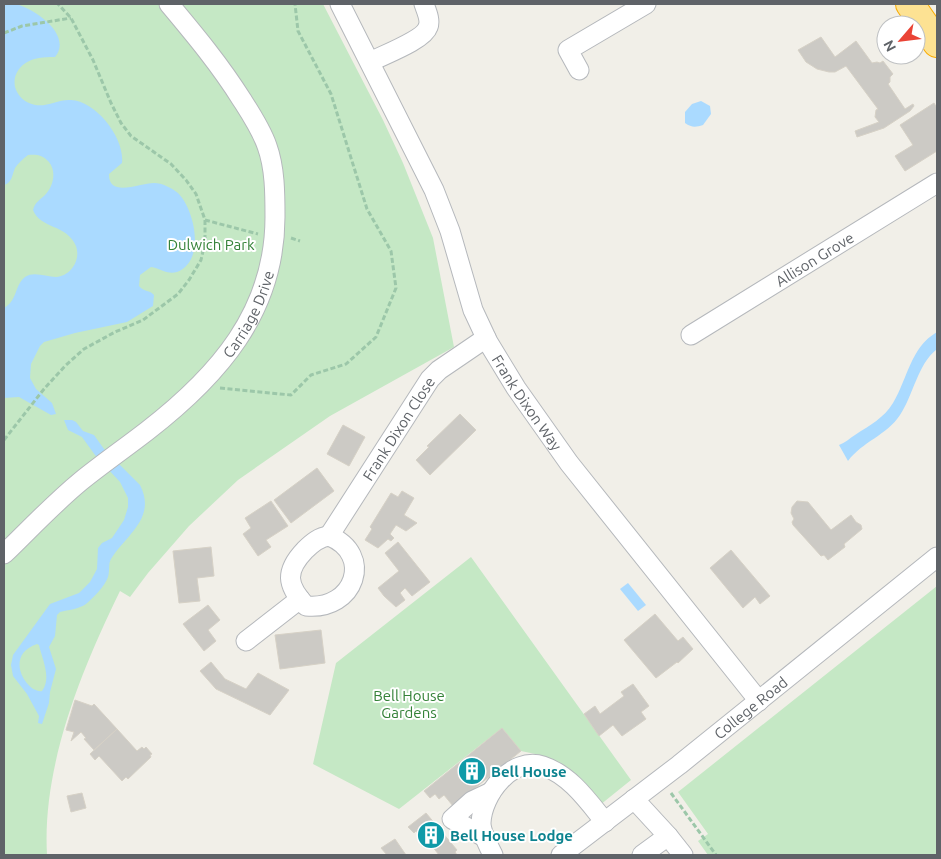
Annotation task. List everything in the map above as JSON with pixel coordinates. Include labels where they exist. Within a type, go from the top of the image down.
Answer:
[{"type":"highway","points":[[910,4],[937,43]]},
{"type":"street","name":"Carriage Drive","points":[[4,554],[79,482],[147,431],[198,386],[217,366],[247,324],[260,300],[275,239],[275,202],[272,168],[267,146],[260,130],[231,82],[204,44],[169,4]]},
{"type":"street","name":"Frank Dixon Way","points":[[340,4],[434,190],[450,231],[474,310],[486,338],[516,388],[569,463],[758,701]]},
{"type":"street","points":[[370,62],[422,35],[429,26],[424,4]]},
{"type":"street","points":[[579,70],[568,50],[646,4]]},
{"type":"street","name":"Allison Grove","points":[[691,335],[937,183]]},
{"type":"street","name":"Frank Dixon Close","points":[[300,599],[295,594],[290,576],[292,567],[297,559],[314,542],[329,536],[430,379],[438,370],[486,338]]},
{"type":"street","points":[[246,641],[300,599],[306,606],[318,607],[338,600],[347,591],[353,580],[355,567],[352,554],[336,539],[329,536]]},
{"type":"street","name":"College Road","points":[[561,855],[758,701],[937,557]]},
{"type":"street","points":[[490,847],[481,825],[484,806],[491,792],[500,780],[519,767],[532,764],[543,766],[555,772],[577,789],[605,822]]},
{"type":"street","points":[[490,847],[452,819],[472,801],[491,792]]},
{"type":"street","points":[[634,799],[683,855]]},
{"type":"street","points":[[642,855],[668,836]]},
{"type":"path","points":[[4,440],[44,389],[84,349],[115,332],[143,320],[178,294],[201,260],[205,242],[205,220],[196,194],[171,164],[131,136],[121,123],[111,104],[94,60],[71,18],[58,4]]},
{"type":"path","points":[[198,386],[290,395],[311,375],[346,364],[376,337],[396,288],[391,251],[367,209],[331,94],[298,31],[296,4]]},
{"type":"path","points":[[4,33],[22,26],[71,18]]},
{"type":"path","points":[[205,220],[275,239]]},
{"type":"path","points":[[670,792],[716,855]]},
{"type":"green space","name":"Dulwich Park","points":[[4,4],[323,4],[383,120],[403,163],[433,238],[454,347],[330,416],[238,480],[189,526],[130,597],[120,591],[91,653],[67,720],[51,787],[47,821],[47,855],[4,855]]},
{"type":"green space","name":"Bell House Gardens","points":[[471,557],[631,780],[600,805],[574,775],[559,762],[521,751],[502,728],[399,809],[313,764],[336,663]]},
{"type":"green space","points":[[937,586],[937,855],[708,855],[698,841],[708,834],[678,792]]},
{"type":"water","points":[[4,4],[16,4],[33,11],[49,24],[56,32],[59,40],[59,49],[55,57],[34,59],[24,64],[18,71],[15,87],[20,96],[34,105],[45,105],[66,100],[80,102],[99,114],[114,132],[122,153],[122,163],[109,174],[110,181],[114,186],[126,188],[154,183],[173,189],[184,201],[189,211],[195,235],[195,247],[192,257],[186,266],[173,273],[151,267],[140,275],[139,286],[154,295],[153,306],[127,322],[75,333],[44,342],[40,346],[31,364],[30,378],[36,389],[52,403],[56,414],[51,415],[19,397],[4,398],[4,308],[12,301],[25,277],[36,274],[56,277],[66,274],[76,262],[77,251],[72,239],[60,230],[41,221],[33,210],[36,203],[48,192],[52,184],[53,170],[47,160],[39,156],[28,155],[15,168],[10,181],[4,185]]},
{"type":"water","points":[[701,101],[710,106],[711,114],[703,125],[690,126],[685,123],[685,112],[692,104]]},
{"type":"water","points":[[937,332],[937,349],[920,371],[900,415],[895,422],[860,449],[848,461],[839,445],[885,413],[893,403],[915,355],[921,346]]},
{"type":"water","points":[[64,420],[76,422],[83,431],[94,435],[104,449],[140,485],[145,507],[137,525],[111,559],[108,577],[102,588],[83,606],[60,612],[57,615],[55,636],[49,647],[56,669],[49,703],[42,724],[38,723],[39,716],[27,694],[13,676],[11,665],[13,655],[50,604],[79,593],[90,582],[97,569],[98,548],[102,543],[112,538],[124,520],[128,507],[128,498],[120,482],[95,455],[82,437],[68,430]],"holes":[[[37,644],[39,645],[46,674],[45,686],[42,691],[30,687],[21,673],[20,665],[21,657],[27,650]]]},
{"type":"water","points":[[628,583],[646,605],[638,611],[620,589]]},
{"type":"building","points":[[821,37],[835,57],[856,41],[872,63],[886,65],[893,74],[888,84],[905,109],[913,104],[914,106],[910,111],[884,128],[857,137],[855,131],[879,122],[875,117],[876,110],[878,109],[846,66],[835,72],[817,69],[806,62],[798,50]]},
{"type":"building","points":[[934,103],[937,108],[937,151],[905,171],[895,156],[913,145],[900,125]]},
{"type":"building","points":[[460,414],[476,430],[430,475],[416,460],[429,447],[427,446]]},
{"type":"building","points":[[343,425],[365,437],[349,466],[327,454]]},
{"type":"building","points":[[317,468],[334,491],[291,523],[274,500]]},
{"type":"building","points":[[402,491],[414,498],[404,515],[417,523],[406,531],[396,525],[390,534],[394,538],[391,541],[388,539],[378,548],[365,540],[372,529],[370,527],[391,493],[398,497]]},
{"type":"building","points":[[271,501],[288,526],[266,540],[271,547],[258,556],[243,534],[251,528],[245,518]]},
{"type":"building","points":[[797,501],[808,502],[831,530],[851,515],[861,525],[862,529],[844,544],[845,547],[828,560],[824,555],[821,556],[793,525],[792,507]]},
{"type":"building","points":[[398,542],[430,582],[412,596],[405,588],[400,593],[405,600],[396,607],[378,588],[399,571],[385,553]]},
{"type":"building","points":[[211,547],[214,576],[197,578],[200,601],[179,603],[173,551]]},
{"type":"building","points":[[731,550],[770,596],[760,604],[755,597],[743,608],[710,568]]},
{"type":"building","points":[[208,605],[220,620],[208,630],[216,641],[204,651],[183,624]]},
{"type":"building","points":[[655,614],[678,641],[683,637],[693,649],[678,663],[656,678],[624,640]]},
{"type":"building","points":[[321,630],[325,663],[280,669],[275,635]]},
{"type":"building","points":[[211,662],[225,679],[246,689],[258,673],[289,690],[270,715],[216,689],[200,671]]},
{"type":"building","points":[[633,684],[649,706],[641,712],[646,719],[622,736],[613,725],[599,736],[584,714],[595,706],[600,714],[624,696],[621,692]]},
{"type":"building","points":[[75,700],[92,706],[94,704],[117,729],[94,750],[84,739],[86,738],[81,732],[71,741],[74,732],[66,730]]},
{"type":"building","name":"Bell House","points":[[502,728],[521,751],[453,806],[444,795],[439,799],[435,794],[430,798],[424,791]]},
{"type":"building","points":[[117,729],[137,751],[142,747],[144,749],[146,747],[152,754],[128,779],[126,777],[122,781],[99,756],[95,760],[90,754]]},
{"type":"building","points":[[82,793],[86,808],[71,812],[67,796]]},
{"type":"building","name":"Bell House Lodge","points":[[426,813],[457,850],[455,852],[457,855],[439,855],[425,837],[422,839],[416,831],[414,833],[408,827]]},
{"type":"building","points":[[395,839],[406,855],[387,855],[381,848]]},
{"type":"place","name":"Bell House","points":[[472,771]]},
{"type":"place","name":"Bell House Lodge","points":[[431,835]]}]
